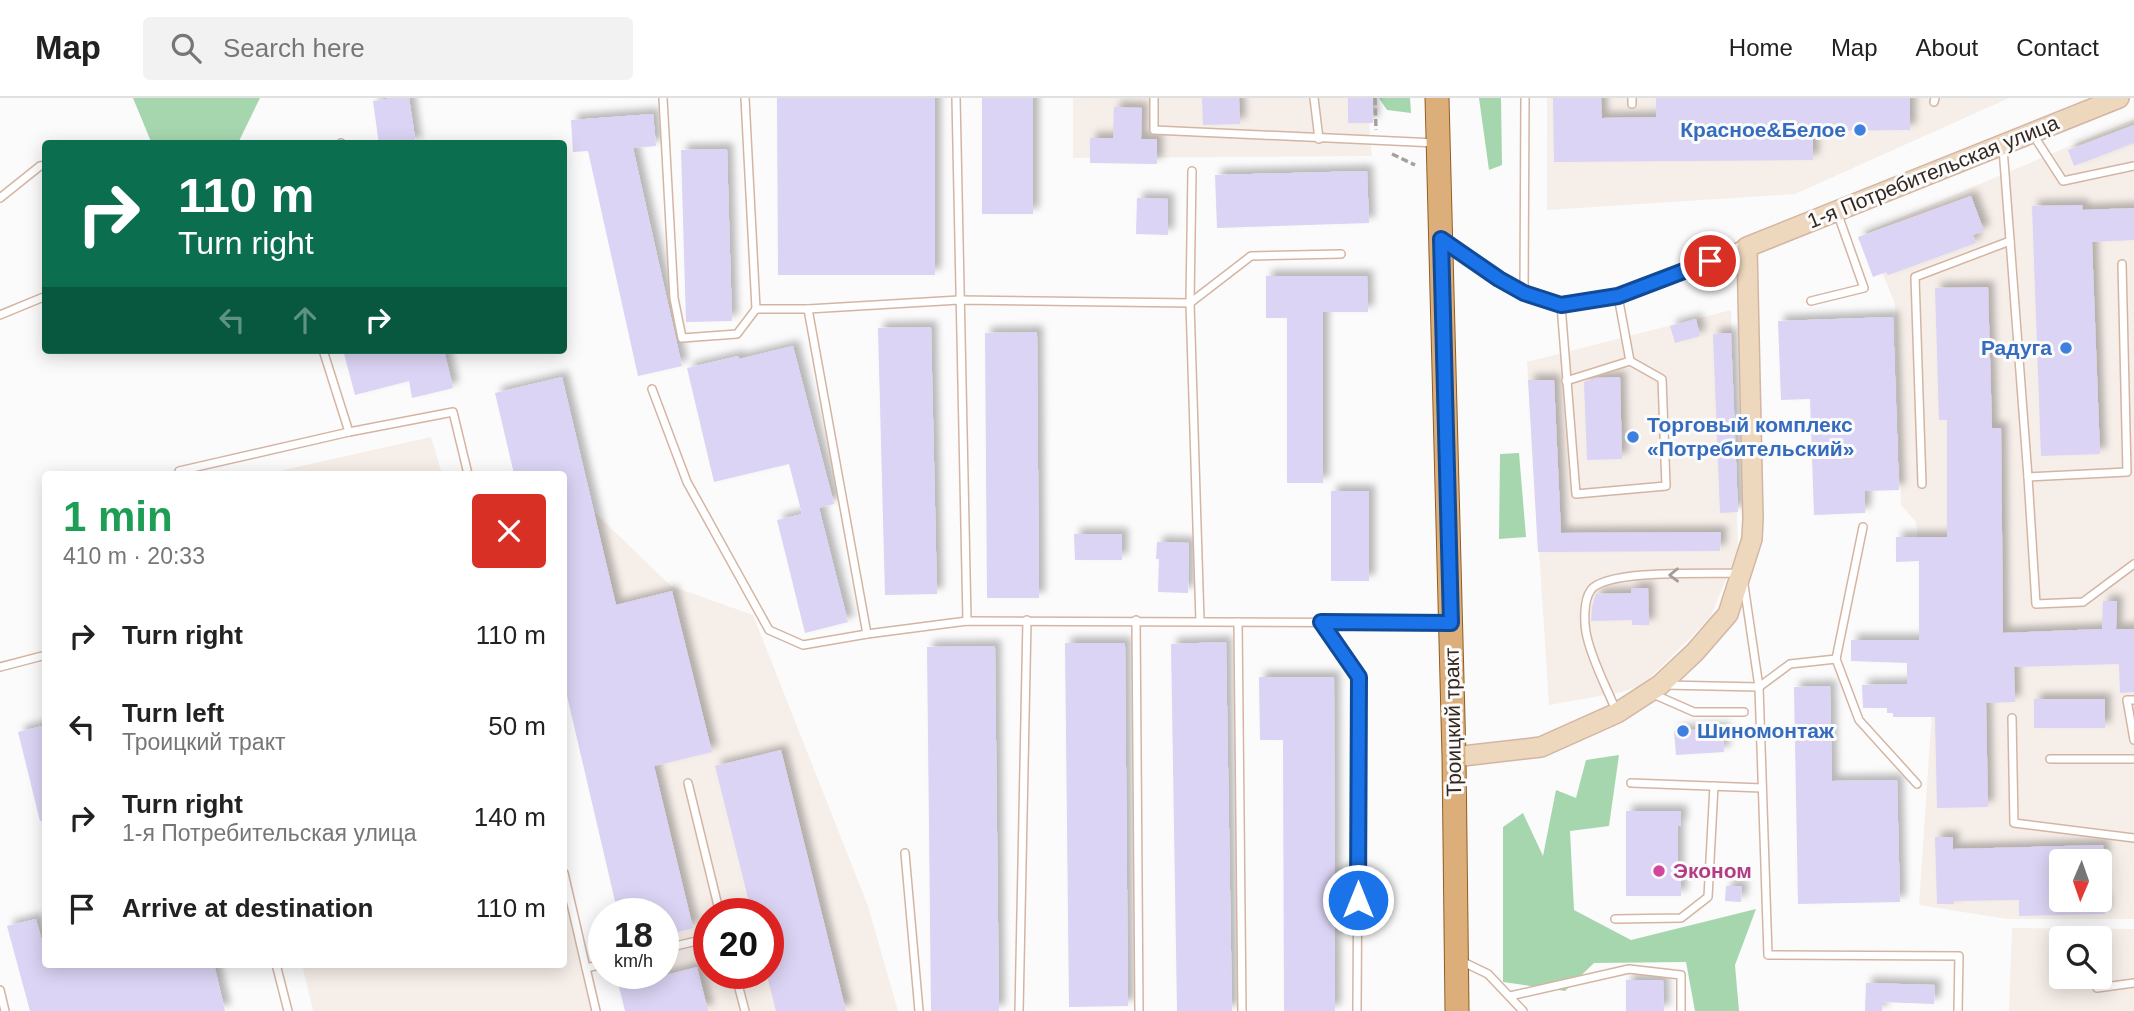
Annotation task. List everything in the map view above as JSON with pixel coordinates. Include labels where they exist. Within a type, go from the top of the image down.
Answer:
[{"type":"main road","name":"Троицкий тракт","points":[[1437,98],[1454,757],[1457,1011]]},
{"type":"street","name":"1-я Потребительская улица","points":[[1441,239],[1524,293],[1561,305],[1618,296],[1748,247],[2119,98]]},
{"type":"street","points":[[1454,757],[1541,747],[1617,713],[1654,689],[1695,652],[1728,614],[1752,539],[1748,247]]},
{"type":"lane","points":[[663,98],[674,298],[682,338],[737,334],[756,309],[745,98]]},
{"type":"lane","points":[[956,98],[967,621]]},
{"type":"lane","points":[[1154,98],[1154,130],[1438,144]]},
{"type":"lane","points":[[1314,98],[1319,139]]},
{"type":"lane","points":[[1524,293],[1525,98]]},
{"type":"lane","points":[[2032,132],[2063,181],[2134,166]]},
{"type":"lane","points":[[2003,144],[2036,604],[2083,602],[2134,564]]},
{"type":"lane","points":[[0,198],[42,165]]},
{"type":"lane","points":[[1192,171],[1190,303],[1200,621]]},
{"type":"lane","points":[[1811,302],[1864,288],[1837,211]]},
{"type":"lane","points":[[1922,485],[1915,278],[2010,241]]},
{"type":"lane","points":[[756,309],[808,309],[959,300],[1190,303],[1251,256],[1340,254]]},
{"type":"lane","points":[[2028,477],[2131,472],[2122,264]]},
{"type":"lane","points":[[1618,296],[1630,361]]},
{"type":"lane","points":[[0,315],[42,298]]},
{"type":"lane","points":[[1561,305],[1566,381],[1576,495],[1667,486],[1662,379],[1630,361],[1566,381]]},
{"type":"lane","points":[[808,309],[867,634]]},
{"type":"lane","points":[[324,354],[349,432]]},
{"type":"lane","points":[[652,389],[687,482],[769,631],[803,645],[967,621],[1451,623]]},
{"type":"lane","points":[[179,471],[349,432],[453,412],[467,471]]},
{"type":"lane","points":[[1863,527],[1836,659],[1859,720],[1917,784]]},
{"type":"lane","points":[[1617,713],[1586,634],[1586,598],[1592,588],[1601,581],[1620,576],[1742,573],[1759,687],[1768,955],[1959,956],[1958,1011]]},
{"type":"lane","points":[[1019,1011],[1027,620]]},
{"type":"lane","points":[[1136,620],[1139,1011]]},
{"type":"lane","points":[[1238,622],[1242,1011]]},
{"type":"lane","points":[[1321,622],[1359,677],[1357,1011]]},
{"type":"lane","points":[[0,667],[42,656]]},
{"type":"lane","points":[[1654,689],[1759,687],[1790,664],[1836,659]]},
{"type":"lane","points":[[1654,689],[1694,712],[1744,712]]},
{"type":"lane","points":[[2134,700],[2127,700],[2134,740]]},
{"type":"lane","points":[[2012,718],[2014,823],[2134,838]]},
{"type":"lane","points":[[2050,759],[2134,759]]},
{"type":"lane","points":[[688,783],[716,898]]},
{"type":"lane","points":[[1632,783],[1762,788]]},
{"type":"lane","points":[[1615,919],[1681,918],[1708,897],[1714,786]]},
{"type":"lane","points":[[905,853],[919,1011]]},
{"type":"lane","points":[[567,886],[596,1011]]},
{"type":"lane","points":[[1457,958],[1488,974],[1523,1011]]},
{"type":"lane","points":[[277,968],[288,1011]]},
{"type":"lane","points":[[1510,996],[1629,970],[1681,975],[1681,1011]]},
{"type":"lane","points":[[2112,986],[2134,983]]},
{"type":"lane","points":[[739,989],[745,1011]]},
{"type":"lane","points":[[0,990],[3,1006]]},
{"type":"shaded area","points":[[1073,98],[1367,98],[1372,156],[1073,158]]},
{"type":"shaded area","points":[[1547,98],[2009,98],[1795,194],[1547,210]]},
{"type":"shaded area","points":[[2134,119],[2134,919],[2008,919],[1919,905],[1934,681],[1916,522],[1901,505],[1895,304],[1866,232]]},
{"type":"shaded area","name":"Торговый комплекс «Потребительский»","points":[[1731,310],[1738,550],[1710,618],[1643,685],[1622,692],[1549,705],[1527,362]]},
{"type":"shaded area","points":[[431,437],[441,471],[279,471]]},
{"type":"shaded area","points":[[567,486],[671,586],[753,615],[868,906],[898,1011],[649,1011],[643,989],[679,989],[679,898],[621,898],[567,680]]},
{"type":"shaded area","points":[[567,908],[596,1011],[313,1011],[303,968],[567,968]]},
{"type":"shaded area","points":[[2012,928],[2049,928],[2049,989],[2112,989],[2112,929],[2134,929],[2134,1011],[2009,1011]]},
{"type":"green space","points":[[133,98],[260,98],[239,140],[150,140]]},
{"type":"green space","points":[[1379,98],[1410,98],[1411,113],[1387,110]]},
{"type":"green space","points":[[1479,98],[1501,98],[1502,165],[1489,170]]},
{"type":"green space","points":[[1519,453],[1526,537],[1499,539],[1500,454]]},
{"type":"green space","points":[[1619,755],[1609,826],[1570,831],[1574,910],[1631,940],[1756,909],[1735,965],[1739,1011],[1695,1011],[1686,962],[1594,963],[1565,991],[1503,982],[1503,827],[1523,813],[1543,856],[1556,790],[1576,798],[1586,760]]},
{"type":"building","points":[[409,98],[415,140],[378,140],[373,101]]},
{"type":"building","points":[[777,98],[935,98],[935,275],[778,275]]},
{"type":"building","points":[[982,98],[1033,98],[1033,214],[982,214]]},
{"type":"building","points":[[1202,98],[1239,98],[1240,124],[1203,125]]},
{"type":"building","points":[[1348,98],[1373,98],[1373,123],[1348,123]]},
{"type":"building","points":[[1553,98],[1601,98],[1602,118],[1656,117],[1656,98],[1910,98],[1910,130],[1813,131],[1813,160],[1554,162]]},
{"type":"building","points":[[1114,107],[1142,108],[1141,139],[1157,139],[1157,164],[1090,163],[1090,138],[1113,138]]},
{"type":"building","points":[[653,114],[656,146],[633,148],[682,366],[638,376],[588,151],[573,152],[571,120]]},
{"type":"building","points":[[2134,125],[2134,143],[2074,166],[2068,150]]},
{"type":"building","points":[[727,149],[732,321],[686,322],[681,150]]},
{"type":"building","points":[[1367,171],[1369,223],[1217,228],[1215,175]]},
{"type":"building","points":[[1971,196],[1984,231],[1973,235],[1976,243],[1888,275],[1886,272],[1873,277],[1858,237]]},
{"type":"building","points":[[1137,198],[1168,199],[1168,235],[1136,234]]},
{"type":"building","name":"Радуга","points":[[2082,205],[2083,210],[2134,208],[2134,240],[2092,242],[2100,454],[2041,456],[2032,206]]},
{"type":"building","points":[[1266,276],[1367,276],[1368,312],[1323,312],[1323,483],[1287,483],[1287,318],[1266,318]]},
{"type":"building","points":[[1988,287],[1992,428],[2001,428],[2003,633],[2102,629],[2103,601],[2117,601],[2116,629],[2134,629],[2134,692],[2120,693],[2119,664],[2014,667],[2015,702],[1986,703],[1988,807],[1937,808],[1935,717],[1893,717],[1893,713],[1887,713],[1887,708],[1863,708],[1862,685],[1907,684],[1907,663],[1851,661],[1851,640],[1919,640],[1919,561],[1896,562],[1896,537],[1947,537],[1947,420],[1939,420],[1935,288]]},
{"type":"building","points":[[1893,317],[1899,490],[1865,491],[1865,513],[1814,515],[1810,399],[1781,400],[1778,321]]},
{"type":"building","points":[[1696,319],[1700,336],[1675,343],[1670,326]]},
{"type":"building","points":[[931,327],[937,594],[885,595],[878,328]]},
{"type":"building","points":[[1037,332],[1039,598],[987,598],[985,333]]},
{"type":"building","points":[[1731,333],[1738,512],[1720,513],[1713,334]]},
{"type":"building","points":[[793,346],[834,504],[819,508],[848,622],[805,633],[777,520],[802,514],[789,464],[714,482],[687,368]]},
{"type":"building","points":[[344,354],[445,354],[453,388],[412,398],[409,381],[355,395]]},
{"type":"building","points":[[562,377],[616,605],[672,591],[712,752],[654,766],[693,928],[679,932],[679,898],[614,898],[567,696],[567,471],[513,471],[495,393]]},
{"type":"building","points":[[1620,377],[1622,459],[1587,460],[1584,382],[1596,378]]},
{"type":"building","points":[[1528,380],[1554,380],[1561,533],[1721,532],[1720,551],[1538,552]]},
{"type":"building","points":[[1331,491],[1369,491],[1369,581],[1331,581]]},
{"type":"building","points":[[1074,534],[1122,534],[1122,560],[1075,560]]},
{"type":"building","points":[[1157,542],[1189,543],[1188,593],[1158,592]]},
{"type":"building","points":[[1631,588],[1648,588],[1649,625],[1632,625],[1632,620],[1591,621],[1596,594],[1631,593]]},
{"type":"building","points":[[1226,642],[1232,1011],[1177,1011],[1171,644]]},
{"type":"building","points":[[1065,643],[1125,643],[1128,1006],[1069,1007]]},
{"type":"building","points":[[995,646],[999,1011],[931,1011],[927,647]]},
{"type":"building","points":[[1259,677],[1334,677],[1335,1011],[1284,1011],[1283,740],[1260,740]]},
{"type":"building","points":[[1830,686],[1832,781],[1897,780],[1900,902],[1798,904],[1794,687]]},
{"type":"building","points":[[2034,699],[2105,699],[2105,728],[2034,728]]},
{"type":"building","points":[[42,726],[42,821],[40,821],[18,732]]},
{"type":"building","points":[[1723,728],[1724,752],[1676,755],[1674,731]]},
{"type":"building","points":[[781,750],[846,1011],[776,1011],[770,989],[784,989],[784,898],[748,898],[715,766]]},
{"type":"building","points":[[1626,811],[1681,811],[1681,826],[1678,825],[1678,881],[1681,881],[1681,896],[1626,896]]},
{"type":"building","points":[[1935,837],[1953,837],[1953,849],[2103,845],[2103,849],[2049,849],[2049,912],[2105,914],[2019,916],[2019,900],[1954,901],[1954,904],[1937,904]]},
{"type":"building","points":[[1726,886],[1742,886],[1741,902],[1725,901]]},
{"type":"building","points":[[36,919],[42,941],[42,968],[215,968],[225,1011],[30,1011],[7,926]]},
{"type":"building","points":[[693,968],[693,989],[702,989],[708,1011],[625,1011],[620,989],[679,989],[679,972]]},
{"type":"building","points":[[1626,980],[1663,980],[1664,1011],[1626,1011]]},
{"type":"building","points":[[1866,983],[1935,985],[1934,1004],[1882,1002],[1882,1011],[1865,1011]]},
{"type":"place","name":"Красное&Белое","points":[[1860,130]]},
{"type":"place","name":"Радуга","points":[[2066,348]]},
{"type":"place","name":"Торговый комплекс «Потребительский»","points":[[1633,437]]},
{"type":"place","name":"Шиномонтаж","points":[[1683,731]]},
{"type":"place","name":"Эконом","points":[[1659,871]]},
{"type":"route","points":[[1358,900],[1359,677],[1321,622],[1451,623],[1441,239],[1524,293],[1561,305],[1618,296],[1710,261]]}]
